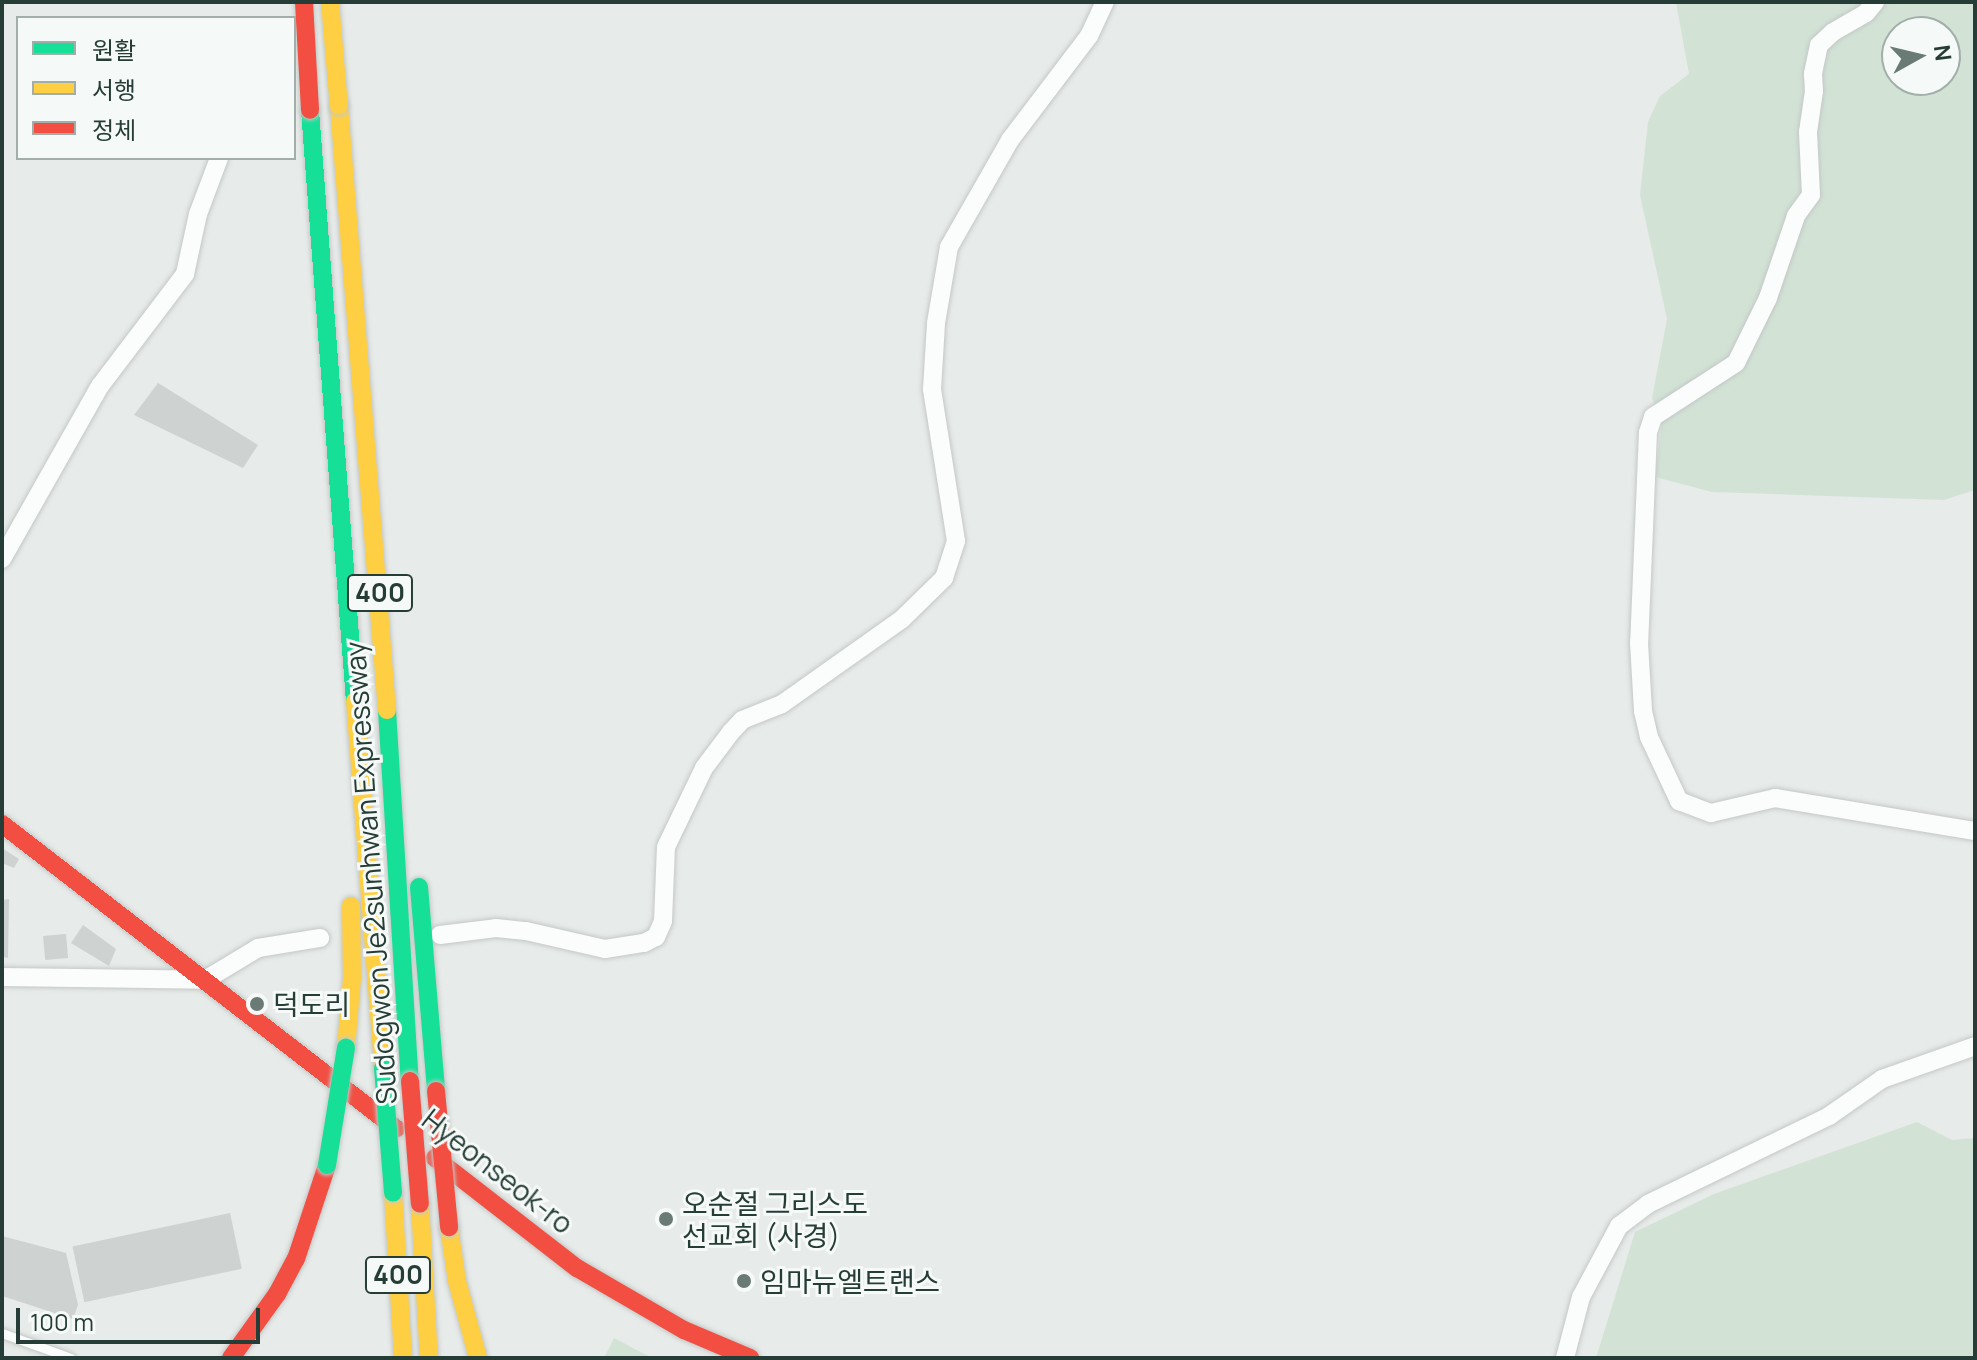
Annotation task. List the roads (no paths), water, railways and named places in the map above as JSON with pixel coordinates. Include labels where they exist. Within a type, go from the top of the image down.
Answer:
[{"type":"main road","name":"Sudogwon Je2sunhwan Expressway","points":[[304,2],[403,1358]]},
{"type":"main road","name":"Sudogwon Je2sunhwan Expressway","points":[[331,2],[380,590],[429,1358]]},
{"type":"main road","points":[[231,1358],[277,1294],[296,1259],[327,1165],[346,1048],[352,978],[350,893],[330,387]]},
{"type":"main road","points":[[380,590],[415,856],[449,1227],[457,1281],[478,1358]]},
{"type":"main road","name":"Hyeonseok-ro","points":[[2,824],[577,1268],[671,1323],[750,1358]]},
{"type":"street","points":[[296,35],[331,2]]},
{"type":"street","points":[[440,935],[496,928],[526,931],[605,949],[644,943],[656,937],[663,921],[666,847],[704,768],[731,732],[742,720],[782,704],[902,619],[944,578],[956,541],[932,389],[936,323],[949,247],[1010,140],[1089,36],[1105,2]]},
{"type":"street","points":[[1875,2],[1866,13],[1832,33],[1819,45],[1808,132],[1811,195],[1796,216],[1768,298],[1736,363],[1653,417],[1648,432],[1639,643],[1643,711],[1649,737],[1679,801],[1711,813],[1775,798],[1975,831]]},
{"type":"street","points":[[2,559],[100,386],[159,304],[185,274],[198,214],[218,160]]},
{"type":"street","points":[[2,977],[205,980],[258,948],[320,938]]},
{"type":"street","points":[[1565,1358],[1581,1297],[1619,1226],[1648,1204],[1829,1116],[1882,1079],[1975,1046]]},
{"type":"lane","points":[[2,1333],[71,1358]]},
{"type":"place","name":"덕도리","points":[[257,1004]]},
{"type":"place","name":"오순절 그리스도 선교회 (사경)","points":[[666,1219]]},
{"type":"place","name":"임마뉴엘트랜스","points":[[744,1281]]}]
